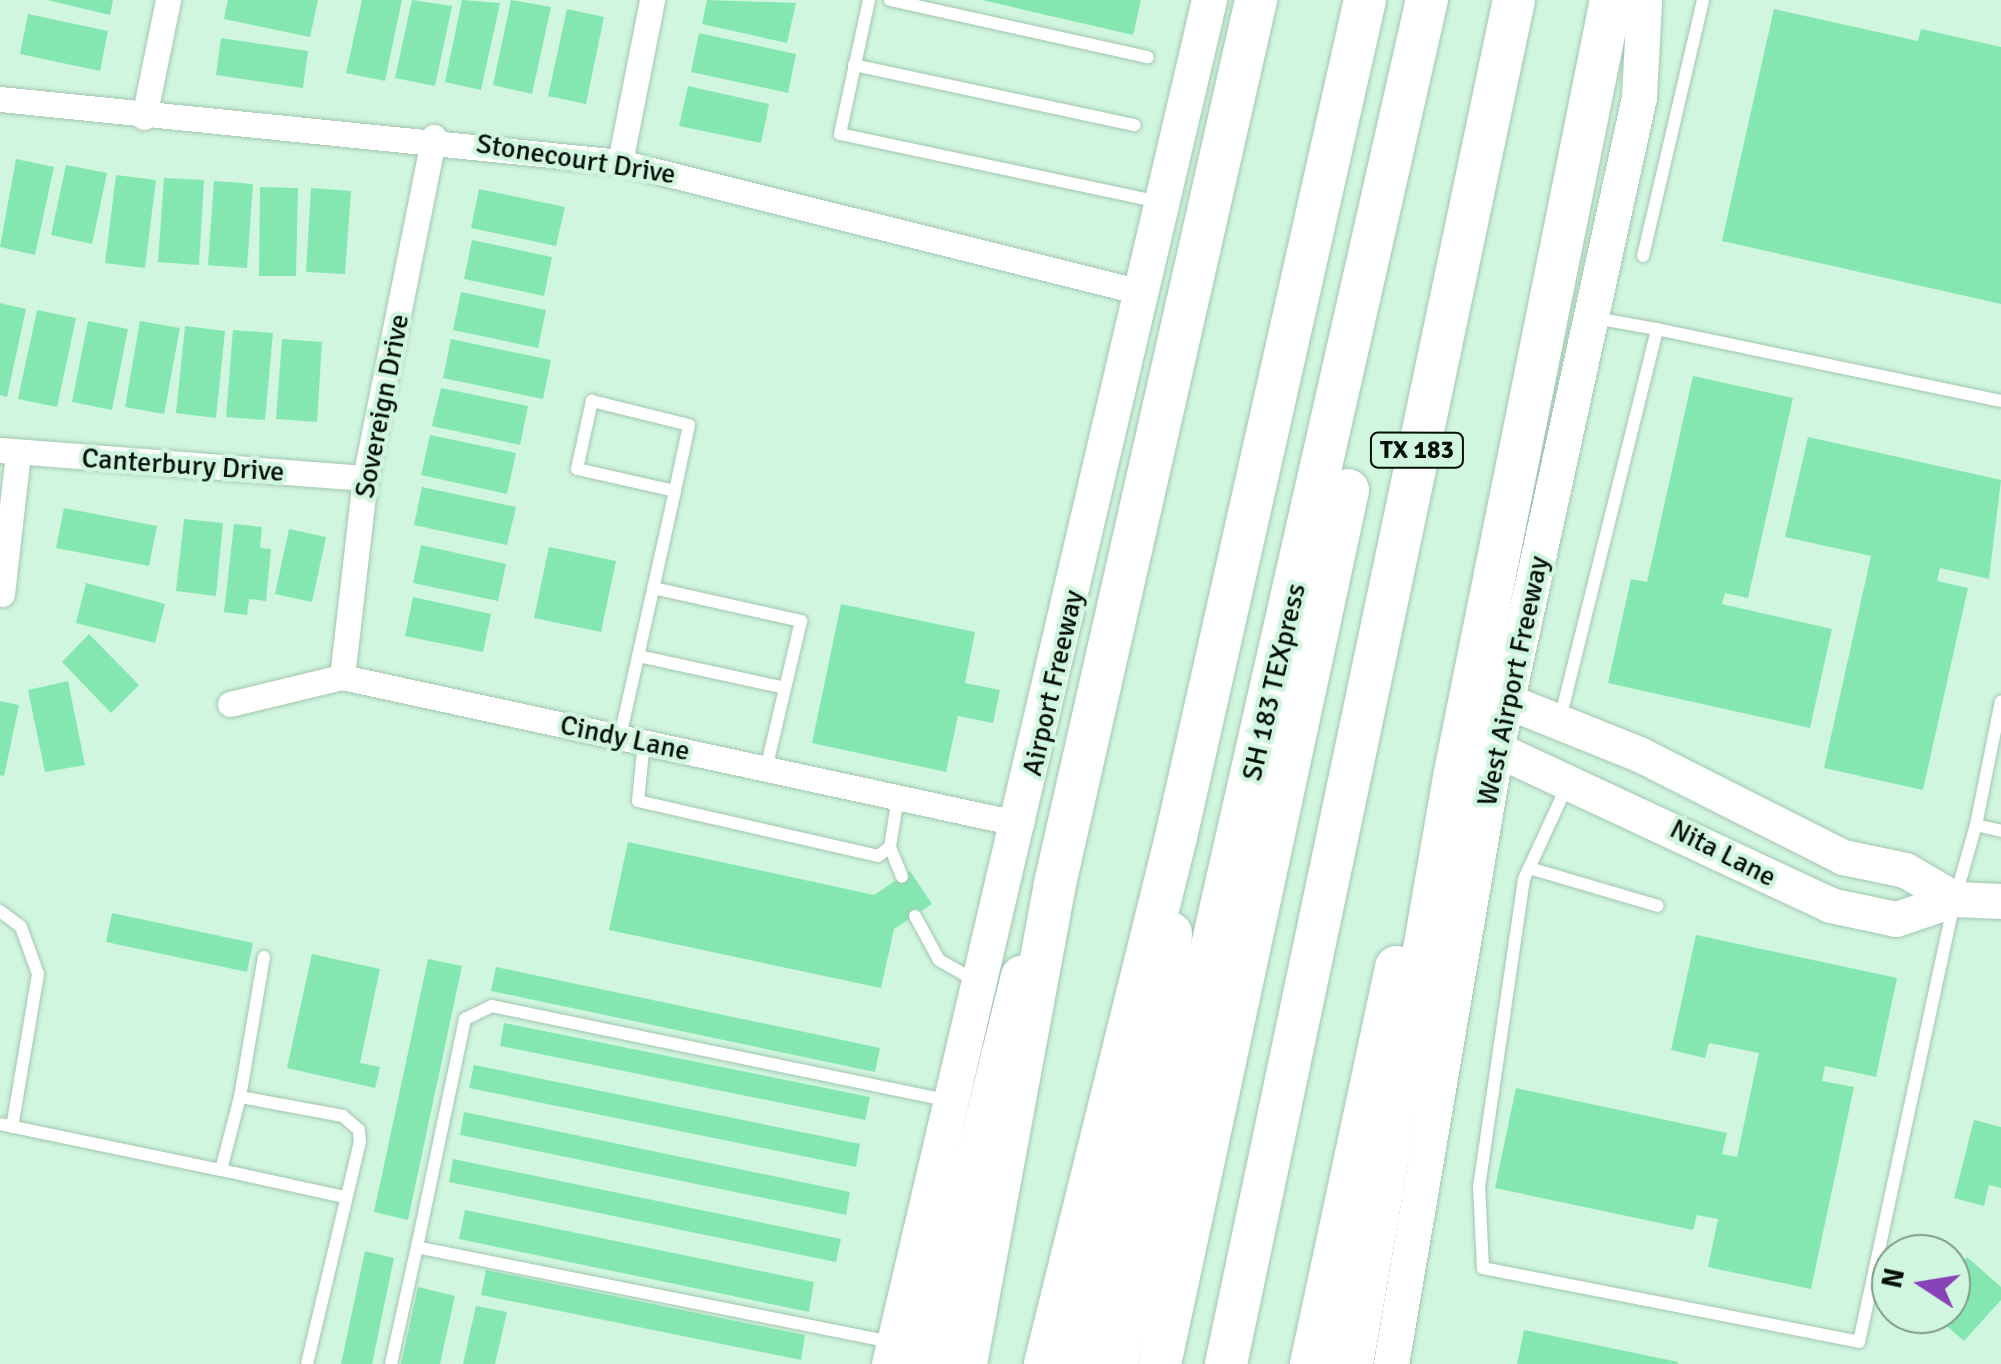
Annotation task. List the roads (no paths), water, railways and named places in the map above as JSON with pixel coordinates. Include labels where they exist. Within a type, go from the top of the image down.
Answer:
[{"type":"highway","points":[[966,1364],[1054,888],[1256,0]]},
{"type":"highway","points":[[1045,1364],[1176,838],[1365,0]]},
{"type":"highway","name":"SH 183 TEXpress","points":[[1117,1364],[1427,0]]},
{"type":"highway","name":"SH 183 TEXpress","points":[[1160,1364],[1454,0]]},
{"type":"highway","name":"TX 183","points":[[1226,1364],[1514,0]]},
{"type":"highway","points":[[1311,1364],[1542,328],[1610,0]]},
{"type":"highway","points":[[1352,1364],[1542,328]]},
{"type":"highway","points":[[1085,1364],[1168,1010],[1176,838]]},
{"type":"highway","points":[[903,1357],[1002,1032],[1054,888]]},
{"type":"main road","name":"Airport Freeway","points":[[903,1357],[946,1100],[1021,824],[1209,0]]},
{"type":"main road","name":"West Airport Freeway","points":[[1390,1364],[1496,749],[1639,96],[1644,0]]},
{"type":"main road","name":"Nita Lane","points":[[1507,700],[1843,857],[1905,870],[1955,899]]},
{"type":"main road","name":"Nita Lane","points":[[1496,749],[1570,779],[1830,905],[1896,919],[1955,899],[2001,901]]},
{"type":"street","points":[[144,117],[168,0]]},
{"type":"street","points":[[620,162],[652,0]]},
{"type":"street","name":"Stonecourt Drive","points":[[0,99],[144,117],[434,137],[620,162],[1141,292]]},
{"type":"street","name":"Sovereign Drive","points":[[342,677],[366,478],[434,137]]},
{"type":"street","points":[[2,594],[9,452]]},
{"type":"street","name":"Canterbury Drive","points":[[9,452],[366,478]]},
{"type":"street","name":"Cindy Lane","points":[[230,704],[342,677],[1021,824]]},
{"type":"lane","points":[[869,0],[839,126],[848,138],[1162,202]]},
{"type":"lane","points":[[890,0],[1148,56]]},
{"type":"lane","points":[[1644,256],[1703,0]]},
{"type":"lane","points":[[854,66],[1135,125]]},
{"type":"lane","points":[[1590,318],[2001,401]]},
{"type":"lane","points":[[1560,722],[1657,329]]},
{"type":"lane","points":[[675,491],[577,469],[592,401],[689,425],[675,491],[638,656],[632,740],[638,801],[878,856],[890,847]]},
{"type":"lane","points":[[653,588],[800,621],[766,769]]},
{"type":"lane","points":[[638,656],[785,688]]},
{"type":"lane","points":[[1570,779],[1530,868],[1479,1186],[1483,1268],[1859,1342],[2001,702]]},
{"type":"lane","points":[[898,798],[890,847],[902,877]]},
{"type":"lane","points":[[1976,825],[2001,830]]},
{"type":"lane","points":[[1530,868],[1658,906]]},
{"type":"lane","points":[[0,911],[21,927],[38,974],[6,1126],[345,1197]]},
{"type":"lane","points":[[915,916],[940,960],[978,982]]},
{"type":"lane","points":[[221,1170],[240,1097],[264,956]]},
{"type":"lane","points":[[391,1364],[466,1020],[478,1009],[946,1100]]},
{"type":"lane","points":[[240,1097],[353,1121],[360,1142],[308,1364]]},
{"type":"lane","points":[[418,1247],[903,1357]]}]
